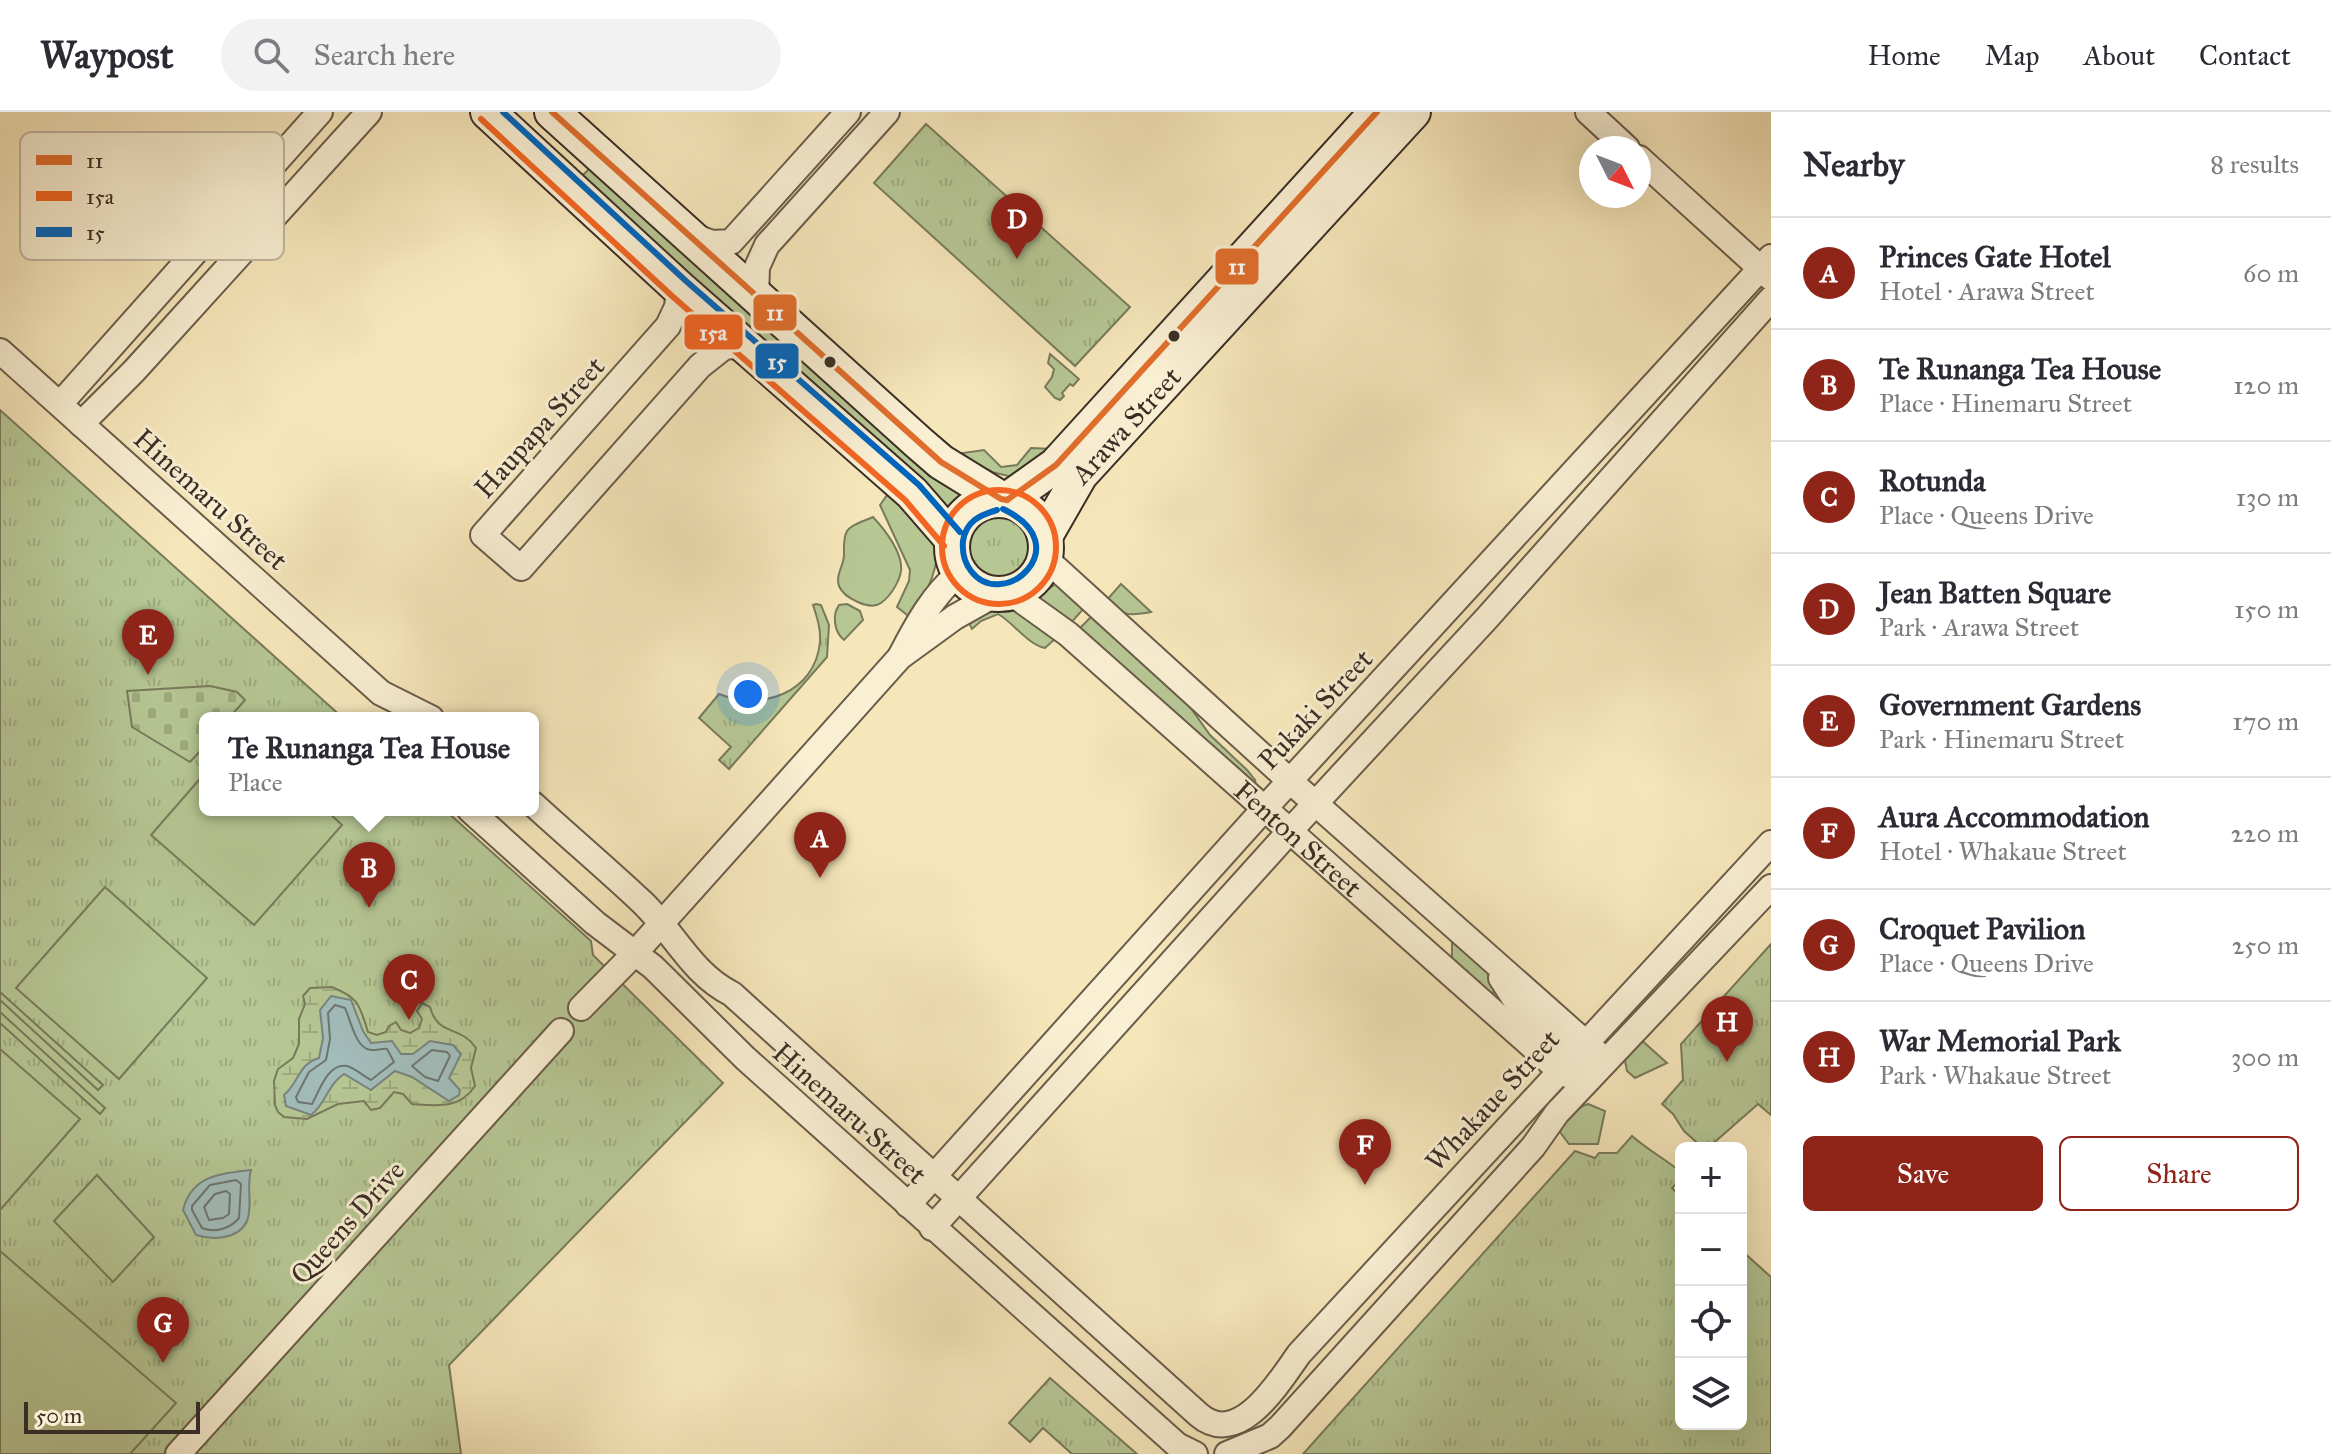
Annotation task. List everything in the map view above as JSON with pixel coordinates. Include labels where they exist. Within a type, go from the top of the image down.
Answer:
[{"type":"main road","points":[[488,112],[679,288],[912,493],[952,539]]},
{"type":"main road","points":[[552,112],[941,462],[1004,500],[1025,507],[1038,519],[1045,547],[1038,573],[1026,585],[1004,594],[981,591],[969,584],[954,562],[952,539],[956,526],[975,506],[987,501],[1004,500]]},
{"type":"main road","name":"Arawa Street","points":[[1004,500],[1056,465],[1377,112]]},
{"type":"main road","name":"Arawa Street","points":[[1045,547],[1080,475],[1413,112]]},
{"type":"street","points":[[284,152],[320,112]]},
{"type":"street","points":[[284,206],[369,112]]},
{"type":"street","points":[[685,233],[712,243],[731,242],[848,112]]},
{"type":"street","points":[[756,297],[757,267],[767,245],[887,112]]},
{"type":"street","points":[[1588,112],[1614,136]]},
{"type":"street","points":[[1651,168],[1768,268]]},
{"type":"street","points":[[60,404],[188,260]]},
{"type":"street","points":[[81,424],[134,371],[235,260]]},
{"type":"street","name":"Pukaki Street","points":[[908,1205],[1264,809],[1768,268]]},
{"type":"street","name":"Haupapa Street","points":[[679,288],[677,307],[668,326],[483,535],[521,568],[700,366],[724,347],[745,345]]},
{"type":"street","points":[[932,1228],[1601,491],[1771,299]]},
{"type":"street","name":"Hinemaru Street","points":[[0,351],[381,693],[419,712]]},
{"type":"street","name":"Fenton Street","points":[[1045,547],[1290,781],[1488,956],[1573,1057],[1594,1073]]},
{"type":"street","points":[[900,657],[942,587],[959,573]]},
{"type":"street","points":[[581,1008],[635,953],[900,657],[955,617],[1004,594]]},
{"type":"street","name":"Fenton Street","points":[[1004,594],[1068,634],[1289,832],[1594,1073]]},
{"type":"street","name":"Hinemaru Street","points":[[381,693],[392,712]]},
{"type":"street","name":"Hinemaru Street","points":[[539,809],[644,904],[691,962],[717,987],[732,994],[1209,1424],[1221,1425]]},
{"type":"street","name":"Hinemaru Street","points":[[477,816],[595,923],[635,953],[932,1228],[1177,1445],[1195,1454]]},
{"type":"street","name":"Whakaue Street","points":[[1248,1417],[1309,1343],[1771,843]]},
{"type":"street","name":"Whakaue Street","points":[[1241,1452],[1270,1436],[1317,1387],[1533,1147],[1557,1113],[1771,887]]},
{"type":"street","name":"Queens Drive","points":[[178,1454],[561,1031]]},
{"type":"street","points":[[1218,1454],[1221,1425],[1248,1417],[1241,1452]]},
{"type":"green space","points":[[926,124],[1130,307],[1075,366],[874,183]]},
{"type":"green space","points":[[591,167],[942,483],[962,493],[944,513],[580,178]]},
{"type":"green space","points":[[1050,354],[1079,379],[1073,386],[1070,384],[1060,400],[1045,387],[1054,369],[1048,363]]},
{"type":"green space","points":[[0,410],[336,712],[199,712],[199,816],[452,816],[591,941],[593,955],[723,1083],[449,1365],[461,1454],[0,1454]]},
{"type":"green space","points":[[1031,448],[1056,449],[1012,477],[992,472],[956,454],[984,450],[1001,467],[1017,465]]},
{"type":"green space","points":[[890,491],[901,500],[938,551],[929,586],[911,618],[897,607],[909,581],[910,570],[880,505]]},
{"type":"green space","points":[[1001,512],[1020,518],[1030,528],[1036,547],[1030,566],[1020,576],[1001,582],[982,576],[972,566],[966,547],[972,528],[982,518]]},
{"type":"green space","points":[[873,517],[894,545],[901,570],[889,596],[881,603],[870,605],[846,595],[839,586],[838,578],[848,529]]},
{"type":"green space","points":[[1056,584],[1085,607],[1071,623],[1036,597]]},
{"type":"green space","points":[[1121,584],[1151,612],[1127,614],[1106,601]]},
{"type":"green space","points":[[847,604],[860,611],[863,620],[844,640],[838,633],[835,618],[839,605]]},
{"type":"green space","points":[[813,605],[821,605],[829,625],[827,657],[729,769],[719,760],[731,747],[699,718],[719,694],[752,700],[784,694],[797,685],[816,660],[820,637]]},
{"type":"green space","points":[[1007,607],[1019,610],[1057,637],[1045,648],[1038,646],[998,614],[981,621],[972,629],[969,623],[976,615]]},
{"type":"green space","points":[[1093,615],[1185,700],[1210,735],[1255,780],[1257,790],[1079,629]]},
{"type":"green space","points":[[210,686],[237,692],[245,700],[234,712],[199,712],[199,752],[190,762],[132,727],[127,691]]},
{"type":"green space","points":[[199,780],[199,816],[332,816],[342,825],[254,925],[151,835]]},
{"type":"green space","points":[[105,887],[207,978],[119,1079],[16,988]]},
{"type":"green space","points":[[1452,940],[1488,972],[1497,988],[1488,998],[1452,965]]},
{"type":"green space","points":[[1771,944],[1771,1115],[1758,1104],[1715,1142],[1696,1142],[1662,1104],[1683,1080],[1681,1044]]},
{"type":"green space","points":[[332,987],[353,999],[368,1032],[377,1035],[386,1032],[396,1022],[401,1030],[410,1033],[419,1028],[422,1019],[417,1011],[422,1003],[430,1007],[438,1023],[464,1036],[476,1048],[471,1068],[475,1086],[462,1099],[448,1104],[412,1104],[403,1094],[394,1092],[380,1108],[371,1110],[364,1101],[338,1104],[307,1119],[284,1117],[275,1105],[274,1081],[278,1069],[293,1058],[299,1044],[299,1019],[305,1004],[303,996],[310,988]]},
{"type":"green space","points":[[0,992],[103,1085],[98,1090],[0,1000]]},
{"type":"green space","points":[[0,1012],[105,1108],[100,1114],[0,1023]]},
{"type":"green space","points":[[1638,1037],[1667,1063],[1635,1078],[1627,1071],[1625,1061]]},
{"type":"green space","points":[[0,1049],[80,1119],[1,1209],[0,1209]]},
{"type":"green space","points":[[1588,1104],[1605,1111],[1598,1144],[1569,1144],[1560,1132],[1561,1127],[1570,1115]]},
{"type":"green space","points":[[1632,1136],[1675,1168],[1675,1185],[1672,1188],[1675,1191],[1675,1430],[1747,1430],[1747,1255],[1771,1277],[1771,1454],[1303,1454],[1575,1151],[1595,1158],[1599,1153],[1617,1153]]},
{"type":"green space","points":[[97,1175],[154,1237],[113,1282],[54,1221]]},
{"type":"green space","points":[[0,1251],[176,1403],[130,1454],[0,1454]]},
{"type":"green space","points":[[1050,1378],[1137,1454],[1072,1454],[1043,1428],[1030,1442],[1009,1423]]},
{"type":"water","points":[[331,996],[351,1000],[371,1043],[392,1041],[401,1054],[413,1054],[430,1041],[453,1045],[461,1054],[449,1078],[460,1090],[459,1095],[449,1101],[412,1077],[395,1071],[371,1090],[344,1074],[311,1115],[286,1106],[284,1095],[303,1069],[319,1058],[323,1038],[320,1010]]},
{"type":"water","points":[[251,1170],[249,1215],[243,1227],[224,1237],[196,1235],[183,1210],[193,1190],[209,1178]]},
{"type":"transit line","name":"15","points":[[503,112],[686,281],[919,485],[960,532]]},
{"type":"transit line","name":"11","points":[[552,112],[941,462],[1007,500]]},
{"type":"transit line","name":"11","points":[[1007,500],[1056,465],[1377,112]]},
{"type":"transit line","name":"15a","points":[[481,119],[672,296],[905,500],[944,546]]},
{"type":"transit line","name":"15a","points":[[999,490],[1031,499],[1047,515],[1056,547],[1047,579],[1031,595],[999,604],[967,595],[951,579],[942,547],[951,515],[967,499],[999,490]]},
{"type":"transit line","name":"15","points":[[997,510],[980,517],[967,528],[963,549],[971,571],[985,582],[1000,584],[1015,579],[1028,569],[1035,556],[1035,540],[1025,524],[1003,509]]},
{"type":"place","name":"Jean Batten Square","points":[[1017,259]]},
{"type":"place","name":"Government Gardens","points":[[148,675]]},
{"type":"place","name":"Princes Gate Hotel","points":[[820,878]]},
{"type":"place","name":"Te Runanga Tea House","points":[[369,908]]},
{"type":"place","name":"Rotunda","points":[[409,1020]]},
{"type":"place","name":"War Memorial Park","points":[[1727,1062]]},
{"type":"place","name":"Aura Accommodation","points":[[1365,1185]]},
{"type":"place","name":"Croquet Pavilion","points":[[163,1363]]}]
